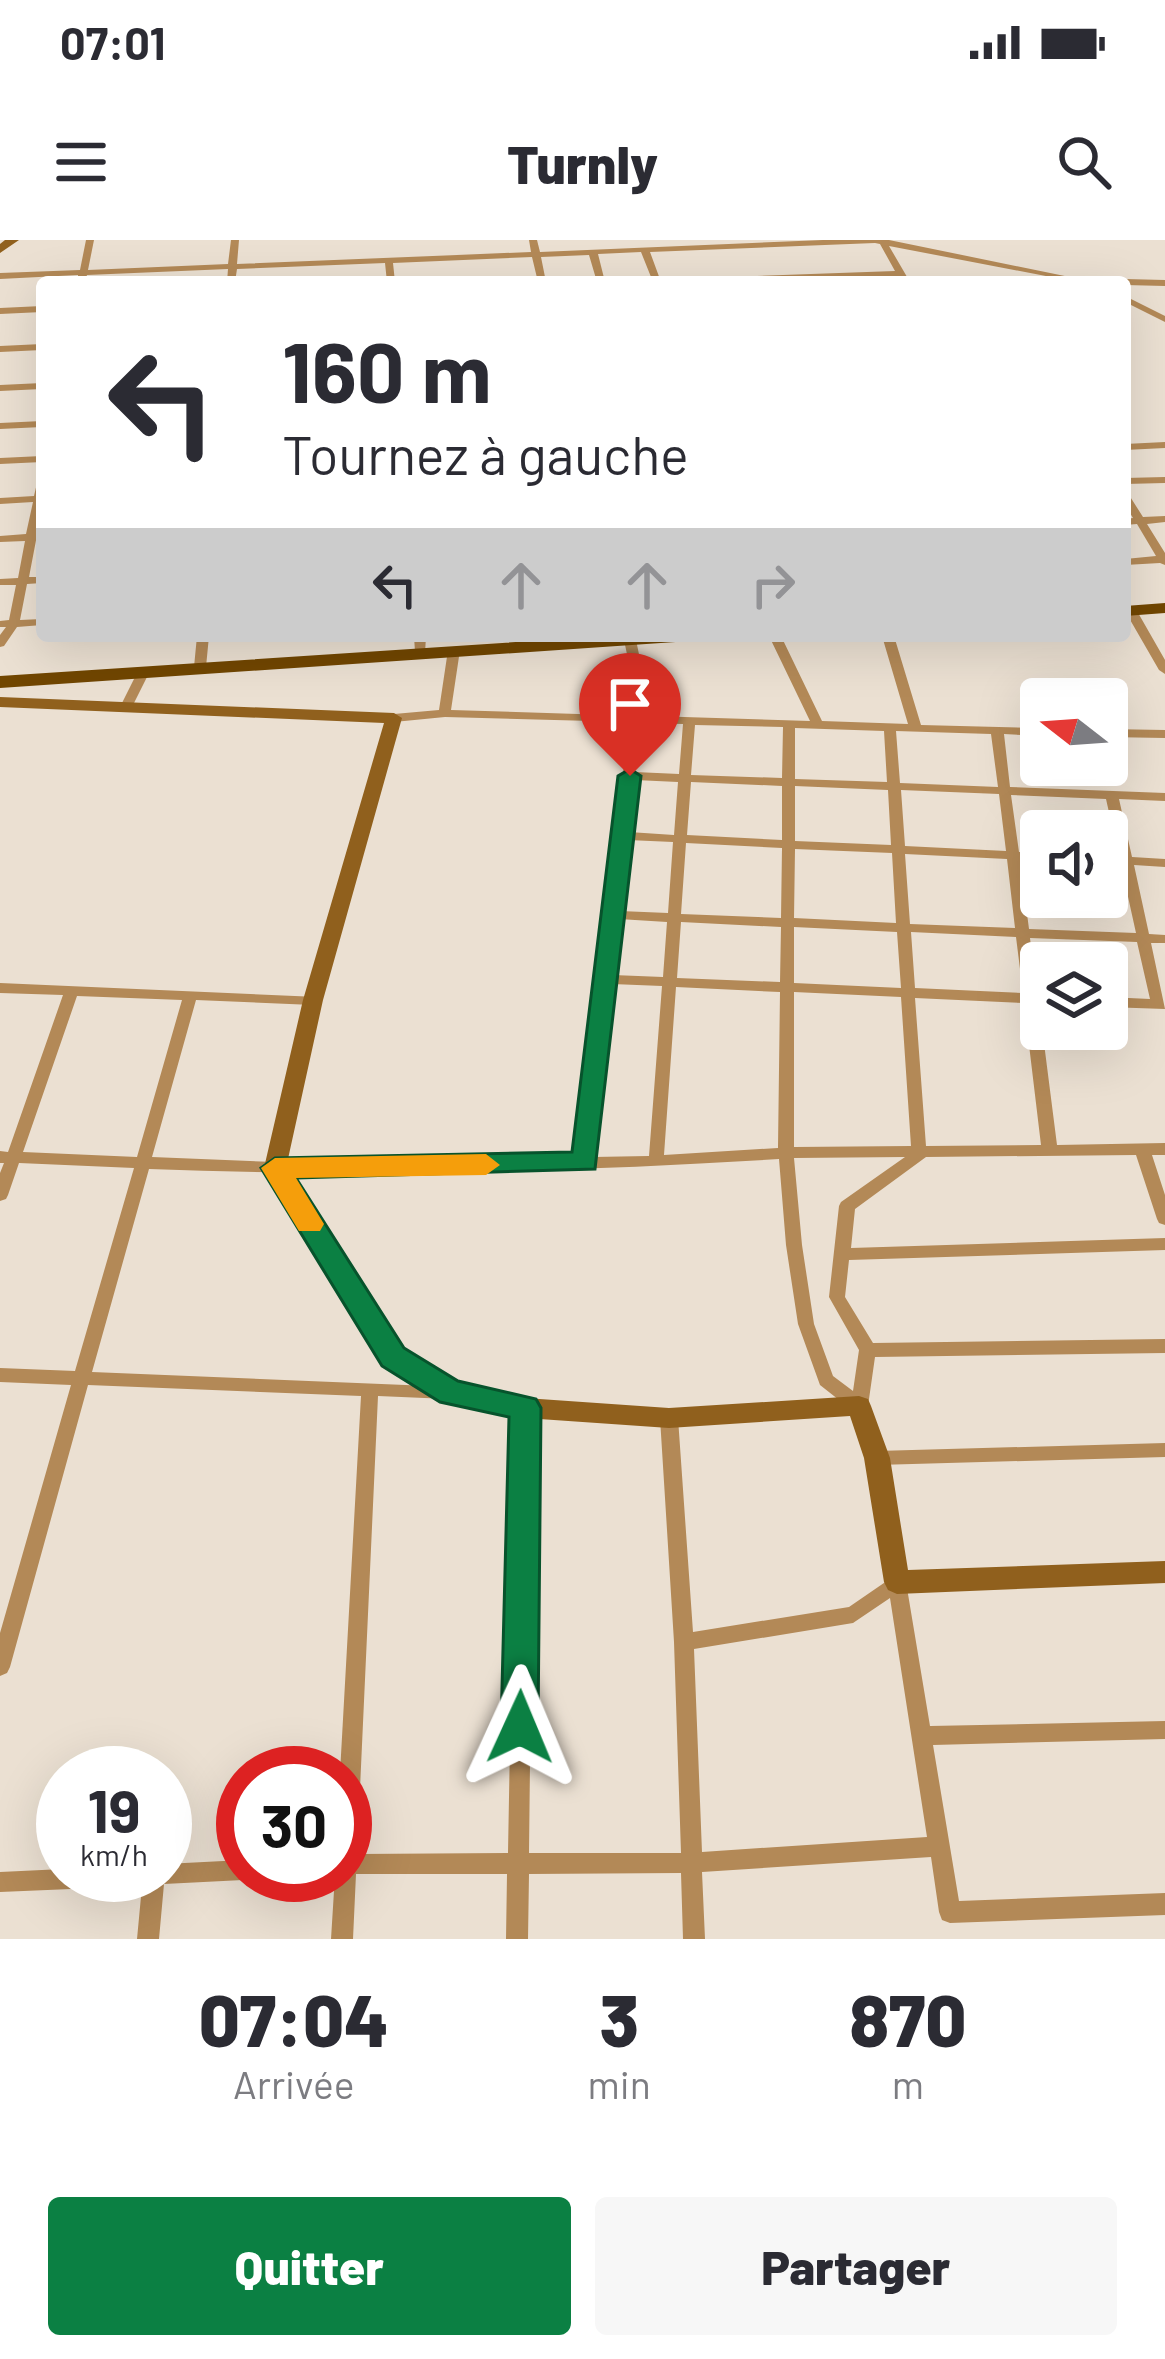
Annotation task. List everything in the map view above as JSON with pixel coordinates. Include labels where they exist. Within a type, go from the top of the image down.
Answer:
[{"type":"main road","points":[[1131,611],[1165,608]]},
{"type":"main road","points":[[0,682],[421,644],[454,650],[578,642]]},
{"type":"street","points":[[83,276],[90,240]]},
{"type":"street","points":[[231,276],[235,240]]},
{"type":"street","points":[[532,240],[541,276]]},
{"type":"street","points":[[850,240],[884,241],[1065,276]]},
{"type":"street","points":[[110,276],[884,241]]},
{"type":"street","points":[[884,241],[902,276]]},
{"type":"street","points":[[810,244],[826,276]]},
{"type":"street","points":[[756,247],[769,276]]},
{"type":"street","points":[[699,249],[709,276]]},
{"type":"street","points":[[646,251],[655,276]]},
{"type":"street","points":[[593,253],[599,276]]},
{"type":"street","points":[[389,261],[390,276]]},
{"type":"street","points":[[0,276],[36,277]]},
{"type":"street","points":[[1131,282],[1165,283]]},
{"type":"street","points":[[1131,302],[1165,319]]},
{"type":"street","points":[[0,311],[36,309]]},
{"type":"street","points":[[0,349],[36,347]]},
{"type":"street","points":[[0,388],[36,386]]},
{"type":"street","points":[[0,426],[36,424]]},
{"type":"street","points":[[1131,447],[1165,445]]},
{"type":"street","points":[[0,461],[36,459]]},
{"type":"street","points":[[1131,482],[1165,479]]},
{"type":"street","points":[[0,500],[36,499]]},
{"type":"street","points":[[1131,507],[1164,560],[1131,562]]},
{"type":"street","points":[[0,644],[23,581],[36,515]]},
{"type":"street","points":[[1131,522],[1165,520]]},
{"type":"street","points":[[0,539],[32,537]]},
{"type":"street","points":[[0,582],[36,580]]},
{"type":"street","points":[[1131,616],[1165,670]]},
{"type":"street","points":[[200,667],[202,642]]},
{"type":"street","points":[[585,1162],[630,776],[641,720],[625,642]]},
{"type":"street","points":[[778,642],[818,726]]},
{"type":"street","points":[[890,642],[916,729]]},
{"type":"street","points":[[445,713],[454,650]]},
{"type":"street","points":[[126,707],[144,671]]},
{"type":"street","points":[[0,703],[394,718],[445,713],[1020,731]]},
{"type":"street","points":[[394,718],[313,1000],[275,1168],[393,1357],[451,1393]]},
{"type":"street","points":[[656,1161],[689,722]]},
{"type":"street","points":[[789,727],[786,1153],[806,1324],[826,1380],[860,1406]]},
{"type":"street","points":[[890,728],[919,1154]]},
{"type":"street","points":[[997,730],[1026,942]]},
{"type":"street","points":[[1128,733],[1165,734]]},
{"type":"street","points":[[630,776],[1165,797]]},
{"type":"street","points":[[1112,795],[1115,810]]},
{"type":"street","points":[[623,836],[1020,856]]},
{"type":"street","points":[[1128,861],[1165,863]]},
{"type":"street","points":[[1128,866],[1161,1004],[1128,1003]]},
{"type":"street","points":[[615,915],[1165,939]]},
{"type":"street","points":[[608,979],[1020,998]]},
{"type":"street","points":[[0,988],[313,1000]]},
{"type":"street","points":[[0,1195],[7,1157],[72,991]]},
{"type":"street","points":[[0,1667],[190,996]]},
{"type":"street","points":[[1041,1050],[1050,1151]]},
{"type":"street","points":[[1142,1149],[1165,1220]]},
{"type":"street","points":[[7,1157],[275,1168],[656,1161],[786,1153],[1165,1149]]},
{"type":"street","points":[[919,1154],[847,1206],[837,1297],[868,1349],[860,1406],[877,1458],[950,1912],[1165,1904]]},
{"type":"street","points":[[841,1254],[1165,1244]]},
{"type":"street","points":[[868,1349],[1165,1346]]},
{"type":"street","points":[[0,1375],[451,1393],[525,1408],[669,1418],[860,1406]]},
{"type":"street","points":[[352,1746],[370,1390]]},
{"type":"street","points":[[518,1939],[525,1408]]},
{"type":"street","points":[[669,1418],[684,1642],[694,1939]]},
{"type":"street","points":[[877,1458],[1165,1450]]},
{"type":"street","points":[[684,1642],[853,1615],[897,1582],[1165,1572]]},
{"type":"street","points":[[922,1736],[1165,1730]]},
{"type":"street","points":[[372,1864],[689,1863],[939,1846]]},
{"type":"street","points":[[0,1882],[36,1880]]},
{"type":"street","points":[[148,1939],[151,1902]]},
{"type":"street","points":[[342,1939],[344,1902]]},
{"type":"slow traffic","points":[[310,1224],[275,1168],[486,1165]]},
{"type":"route","points":[[520,1727],[525,1408],[451,1393],[393,1357],[275,1168],[585,1162],[630,776]]}]
